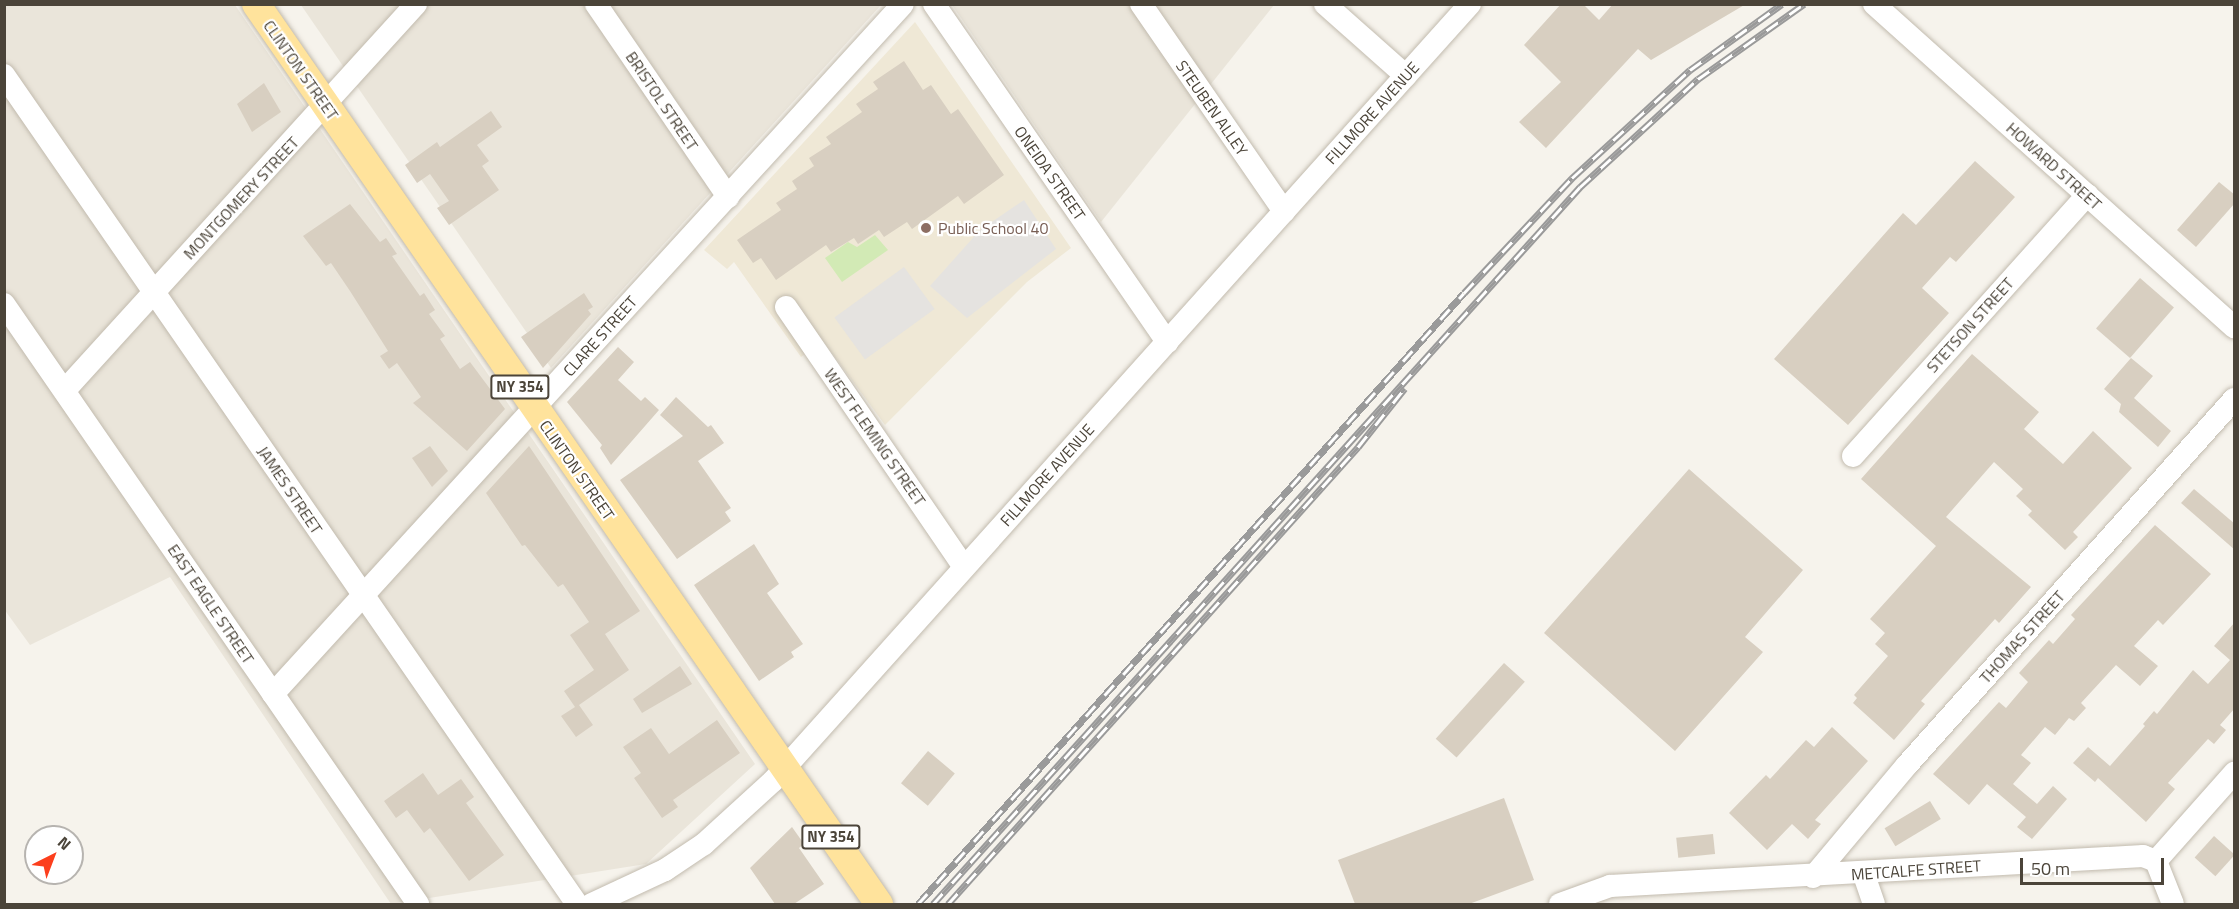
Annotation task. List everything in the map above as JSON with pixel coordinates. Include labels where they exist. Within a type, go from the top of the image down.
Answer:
[{"type":"main road","name":"CLINTON STREET","points":[[256,4],[783,769],[879,904]]},
{"type":"street","name":"MONTGOMERY STREET","points":[[65,390],[326,106],[416,4]]},
{"type":"street","name":"BRISTOL STREET","points":[[596,4],[728,197]]},
{"type":"street","name":"CLARE STREET","points":[[273,694],[903,4]]},
{"type":"street","name":"ONEIDA STREET","points":[[934,4],[1167,342]]},
{"type":"street","name":"STEUBEN ALLEY","points":[[1141,4],[1284,211]]},
{"type":"street","points":[[1325,4],[1406,76]]},
{"type":"street","name":"FILLMORE AVENUE","points":[[592,904],[665,870],[704,844],[740,814],[783,769],[1470,4]]},
{"type":"street","name":"HOWARD STREET","points":[[1874,4],[2235,327]]},
{"type":"street","name":"JAMES STREET","points":[[4,75],[577,904]]},
{"type":"street","name":"STETSON STREET","points":[[1852,456],[2087,195]]},
{"type":"street","name":"EAST EAGLE STREET","points":[[4,304],[418,904]]},
{"type":"street","name":"WEST FLEMING STREET","points":[[786,307],[964,567]]},
{"type":"street","name":"THOMAS STREET","points":[[1813,877],[1907,765],[2235,399]]},
{"type":"street","points":[[2174,904],[2156,861],[2235,773]]},
{"type":"street","name":"METCALFE STREET","points":[[1560,904],[1623,895],[1813,877],[2143,856],[2156,861]]},
{"type":"street","points":[[1864,875],[1875,904]]},
{"type":"shaded area","points":[[4,5],[235,5],[755,764],[646,864],[391,904],[170,577],[30,645],[4,609]]},
{"type":"shaded area","points":[[301,5],[881,5],[551,368]]},
{"type":"shaded area","points":[[952,5],[1274,5],[1101,222]]},
{"type":"shaded area","points":[[915,22],[1071,248],[1027,282],[885,425],[823,341],[801,357],[734,262],[727,269],[704,250]]},
{"type":"shaded area","points":[[1024,200],[1056,249],[967,318],[930,286],[980,230]]},
{"type":"shaded area","points":[[904,267],[935,309],[865,360],[834,318]]},
{"type":"green space","points":[[875,235],[888,250],[842,282],[825,258],[848,242],[857,247]]},
{"type":"building","points":[[1561,4],[1583,4],[1599,20],[1613,4],[1746,4],[1651,60],[1638,49],[1546,148],[1519,122],[1561,82],[1524,45]]},
{"type":"building","points":[[904,61],[923,90],[931,85],[951,114],[958,109],[1004,175],[964,204],[958,196],[912,229],[907,222],[884,237],[879,230],[858,244],[854,238],[831,252],[826,245],[776,280],[761,258],[753,263],[737,240],[781,210],[776,203],[797,189],[792,181],[814,166],[809,158],[831,144],[826,137],[862,112],[856,104],[878,89],[873,82]]},
{"type":"building","points":[[264,83],[281,112],[252,132],[237,104]]},
{"type":"building","points":[[491,111],[502,127],[477,145],[489,161],[482,166],[499,190],[449,225],[437,208],[449,201],[430,174],[417,183],[405,165],[437,142],[440,147]]},
{"type":"building","points":[[1975,161],[2015,197],[1956,262],[1950,257],[1922,288],[1949,313],[1848,425],[1774,359],[1903,213],[1916,225]]},
{"type":"building","points":[[2219,182],[2235,195],[2235,203],[2196,247],[2177,230]]},
{"type":"building","points":[[350,204],[380,242],[386,238],[397,254],[392,256],[420,296],[424,293],[435,310],[429,314],[445,336],[440,339],[460,369],[470,362],[505,409],[467,451],[413,403],[421,397],[397,363],[389,369],[380,356],[388,351],[350,291],[331,263],[326,266],[303,236]]},
{"type":"building","points":[[2140,278],[2174,308],[2130,358],[2096,329]]},
{"type":"building","points":[[584,293],[593,307],[588,310],[591,314],[543,368],[521,337]]},
{"type":"building","points":[[618,347],[634,362],[618,380],[641,401],[645,397],[659,410],[611,465],[600,448],[602,445],[567,402]]},
{"type":"building","points":[[1972,354],[2039,412],[2024,429],[2063,464],[2093,431],[2132,468],[2073,532],[2078,537],[2065,550],[2028,515],[2032,511],[2016,496],[2023,489],[1994,462],[1946,517],[2031,587],[1999,623],[1995,619],[1921,701],[1925,704],[1894,740],[1853,703],[1857,698],[1854,695],[1888,656],[1875,644],[1885,633],[1870,619],[1936,546],[1861,479]]},
{"type":"building","points":[[2131,358],[2153,376],[2134,398],[2171,431],[2158,447],[2119,412],[2121,404],[2104,389]]},
{"type":"building","points":[[676,397],[708,427],[711,425],[724,443],[698,461],[731,508],[725,512],[731,521],[677,559],[620,480],[683,436],[660,415]]},
{"type":"building","points":[[430,446],[448,471],[432,487],[412,458]]},
{"type":"building","points":[[529,446],[640,611],[605,634],[629,670],[579,705],[593,725],[576,737],[561,716],[575,707],[564,691],[594,670],[570,635],[589,622],[563,584],[558,587],[525,545],[522,546],[486,493]]},
{"type":"building","points":[[1689,469],[1803,570],[1745,637],[1763,652],[1675,751],[1544,633]]},
{"type":"building","points":[[2194,489],[2235,524],[2235,550],[2181,503]]},
{"type":"building","points":[[2155,525],[2211,574],[2163,625],[2158,620],[2134,646],[2158,666],[2140,686],[2116,665],[2081,703],[2086,708],[2074,721],[2069,718],[2055,735],[2045,727],[2021,755],[2031,763],[2013,784],[2037,804],[2053,786],[2067,799],[2032,839],[2017,827],[2026,817],[1987,784],[1969,805],[1933,774],[1999,702],[2006,708],[2028,682],[2019,673],[2049,640],[2053,644],[2075,619],[2071,615]]},
{"type":"building","points":[[754,544],[779,584],[767,593],[803,644],[791,652],[794,657],[759,681],[694,585]]},
{"type":"building","points":[[2235,622],[2235,708],[2220,725],[2226,730],[2214,744],[2208,739],[2168,783],[2175,789],[2146,822],[2098,778],[2095,782],[2073,763],[2088,747],[2110,766],[2145,726],[2143,724],[2154,711],[2157,714],[2193,670],[2208,684],[2230,660],[2214,646]]},
{"type":"building","points":[[1504,663],[1525,682],[1457,758],[1436,739]]},
{"type":"building","points":[[680,666],[692,684],[642,713],[633,699]]},
{"type":"building","points":[[717,720],[740,753],[673,800],[678,807],[662,818],[634,778],[641,773],[623,747],[651,728],[669,754]]},
{"type":"building","points":[[1832,727],[1868,761],[1815,820],[1821,824],[1808,839],[1792,824],[1767,850],[1729,813],[1766,775],[1770,779],[1806,740],[1814,747]]},
{"type":"building","points":[[928,751],[955,773],[928,806],[901,783]]},
{"type":"building","points":[[423,773],[438,795],[461,779],[474,797],[466,803],[504,855],[469,881],[430,828],[424,833],[407,810],[396,818],[384,801]]},
{"type":"building","points":[[1504,798],[1534,880],[1469,904],[1355,904],[1338,860]]},
{"type":"building","points":[[1930,801],[1941,819],[1895,846],[1885,828]]},
{"type":"building","points":[[792,827],[804,844],[799,848],[824,884],[794,904],[775,904],[750,868]]},
{"type":"building","points":[[1713,834],[1715,854],[1678,858],[1676,838]]},
{"type":"building","points":[[2214,836],[2234,854],[2215,876],[2195,858]]},
{"type":"railway","points":[[918,904],[1464,293],[1572,178],[1690,70],[1782,4]]},
{"type":"railway","points":[[933,904],[1580,187],[1698,79],[1804,4]]},
{"type":"railway","points":[[948,904],[1358,447],[1405,388]]},
{"type":"place","name":"Public School 40","points":[[926,228]]}]
